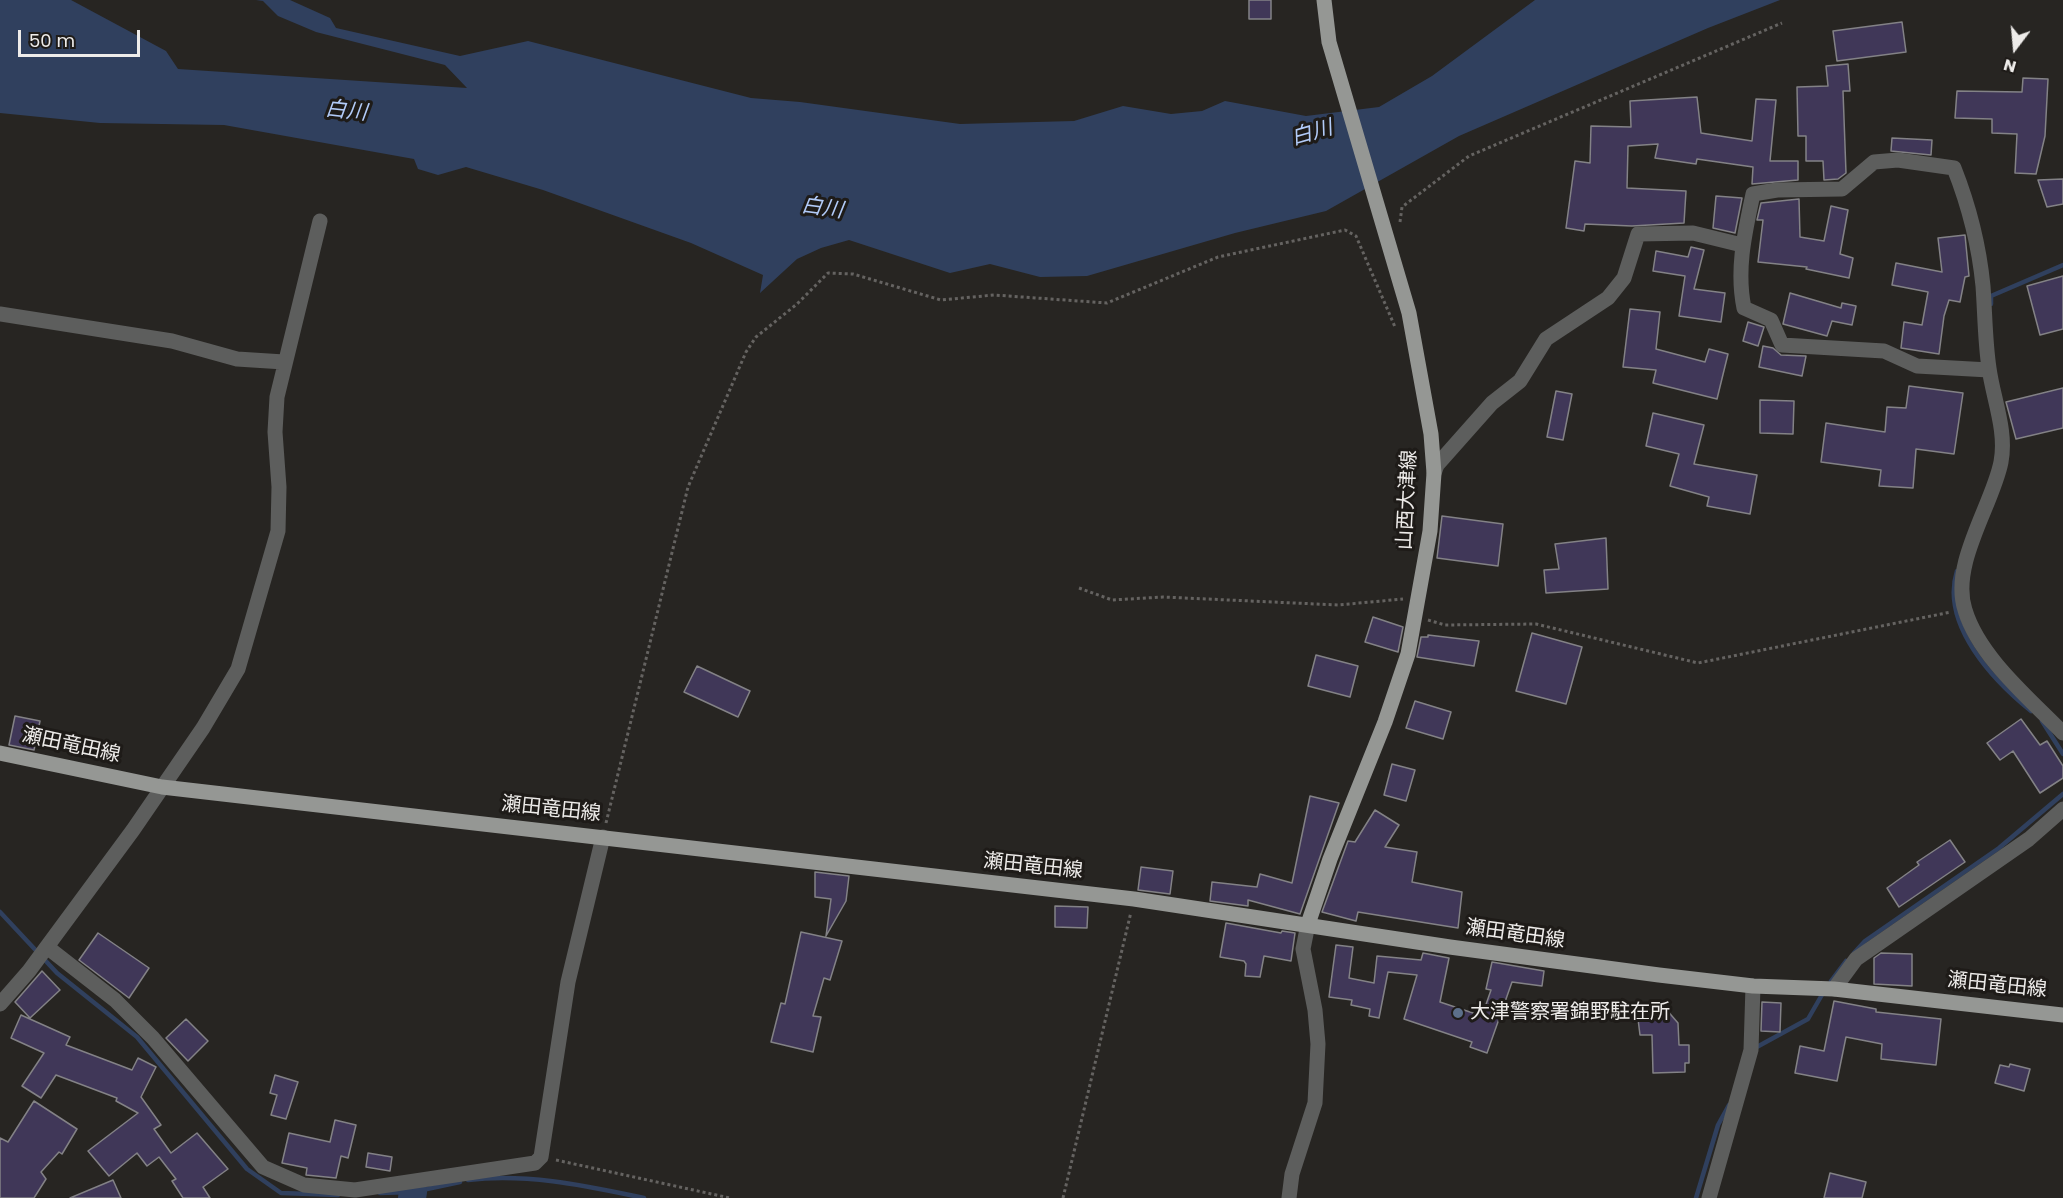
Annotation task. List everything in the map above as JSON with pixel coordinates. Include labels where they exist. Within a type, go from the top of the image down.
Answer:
[{"type":"main road","name":"山西大津線","points":[[1308,924],[1330,859],[1385,722],[1408,654],[1431,531],[1434,473],[1431,434],[1409,313],[1329,42],[1324,0]]},
{"type":"main road","name":"瀬田竜田線","points":[[0,753],[162,787],[1134,899],[1555,962],[1753,986],[1834,989],[2063,1015]]},
{"type":"street","points":[[1989,370],[1917,366],[1884,351],[1782,345],[1771,320],[1744,308],[1740,289],[1742,245],[1753,194],[1777,189],[1842,189],[1874,162],[1898,160],[1954,168],[1967,199],[1980,262],[1989,370],[2003,440],[2001,462],[1970,544],[1964,584],[1964,609],[1985,648],[2004,674],[2063,733]]},
{"type":"street","points":[[0,1004],[46,948],[162,787],[203,728],[238,669],[278,531],[279,487],[274,432],[277,397],[320,221]]},
{"type":"street","points":[[1434,473],[1437,465],[1492,403],[1520,381],[1546,339],[1608,298],[1624,278],[1638,234],[1693,233],[1742,245]]},
{"type":"street","points":[[0,314],[172,341],[237,359],[284,362]]},
{"type":"street","points":[[1834,989],[1856,959],[2029,839],[2063,809]]},
{"type":"street","points":[[46,948],[115,1000],[138,1023],[263,1167],[304,1185],[355,1190],[535,1163],[540,1157],[568,982],[603,837]]},
{"type":"street","points":[[1289,1198],[1292,1174],[1315,1103],[1318,1044],[1315,1010],[1303,949],[1308,924]]},
{"type":"street","points":[[1709,1198],[1751,1050],[1753,986]]},
{"type":"path","points":[[1401,228],[1399,216],[1402,207],[1469,156],[1782,23]]},
{"type":"path","points":[[603,837],[688,488],[746,352],[756,337],[797,304],[828,273],[853,274],[941,300],[994,295],[1107,303],[1218,257],[1345,230],[1356,236],[1392,324],[1414,341]]},
{"type":"path","points":[[1079,588],[1112,600],[1163,597],[1338,605],[1420,597]]},
{"type":"path","points":[[1416,617],[1445,625],[1536,624],[1698,663],[1964,609]]},
{"type":"path","points":[[1063,1198],[1134,899]]},
{"type":"path","points":[[540,1157],[730,1198]]},
{"type":"water","name":"白川","points":[[0,0],[71,0],[166,51],[178,69],[467,88],[445,65],[316,32],[278,16],[263,1],[256,0],[290,0],[330,18],[336,28],[460,56],[528,41],[751,98],[800,102],[960,124],[1074,121],[1123,106],[1171,114],[1202,111],[1225,101],[1306,116],[1379,107],[1432,76],[1535,0],[1780,0],[1708,28],[1459,136],[1326,211],[1235,233],[1087,276],[1040,277],[990,264],[950,273],[849,240],[821,248],[797,259],[760,293],[763,275],[691,243],[543,190],[466,167],[438,175],[418,169],[414,159],[224,125],[100,123],[0,113]]},
{"type":"building","points":[[1249,0],[1271,0],[1271,19],[1249,19]]},
{"type":"building","points":[[1902,22],[1906,52],[1837,61],[1833,31]]},
{"type":"building","points":[[1848,64],[1850,91],[1843,91],[1846,173],[1838,179],[1824,180],[1823,161],[1806,161],[1806,136],[1798,136],[1797,87],[1828,86],[1826,66]]},
{"type":"building","points":[[2023,78],[2048,79],[2045,136],[2036,174],[2015,173],[2017,134],[1992,133],[1992,119],[1955,118],[1957,91],[2022,92]]},
{"type":"building","points":[[1697,97],[1701,133],[1752,141],[1756,99],[1776,100],[1770,161],[1798,161],[1798,180],[1752,184],[1753,167],[1697,159],[1696,164],[1655,158],[1658,144],[1628,146],[1627,188],[1686,191],[1684,223],[1632,226],[1585,224],[1584,231],[1566,228],[1575,161],[1590,163],[1591,126],[1631,127],[1630,101]]},
{"type":"building","points":[[1892,138],[1932,140],[1931,155],[1891,151]]},
{"type":"building","points":[[2063,179],[2063,204],[2047,207],[2038,180]]},
{"type":"building","points":[[1716,196],[1742,198],[1735,233],[1713,228]]},
{"type":"building","points":[[1799,199],[1800,237],[1824,241],[1831,206],[1848,210],[1840,254],[1853,258],[1849,278],[1806,269],[1807,267],[1758,262],[1763,220],[1757,220],[1761,203]]},
{"type":"building","points":[[1965,235],[1969,276],[1965,277],[1960,302],[1949,300],[1944,316],[1939,354],[1901,348],[1904,322],[1922,325],[1928,292],[1892,285],[1896,263],[1942,272],[1938,238]]},
{"type":"building","points":[[1691,247],[1704,250],[1694,289],[1725,293],[1721,322],[1679,316],[1685,276],[1653,271],[1656,251],[1688,257]]},
{"type":"building","points":[[2063,276],[2063,329],[2040,335],[2027,286]]},
{"type":"building","points":[[1790,293],[1841,308],[1842,303],[1856,306],[1852,325],[1832,321],[1827,336],[1783,324]]},
{"type":"building","points":[[1630,309],[1660,312],[1656,349],[1705,362],[1709,349],[1728,354],[1717,399],[1653,383],[1656,370],[1623,367]]},
{"type":"building","points":[[1748,322],[1764,327],[1758,346],[1743,341]]},
{"type":"building","points":[[1763,346],[1773,348],[1781,355],[1806,356],[1802,376],[1759,367]]},
{"type":"building","points":[[1909,386],[1963,393],[1954,454],[1916,449],[1913,488],[1879,486],[1881,470],[1821,462],[1826,423],[1885,432],[1887,407],[1906,408]]},
{"type":"building","points":[[2063,388],[2063,428],[2016,439],[2006,402]]},
{"type":"building","points":[[1556,391],[1572,394],[1563,440],[1547,437]]},
{"type":"building","points":[[1760,400],[1794,401],[1793,434],[1760,433]]},
{"type":"building","points":[[1653,413],[1704,425],[1694,464],[1757,475],[1750,514],[1707,506],[1709,497],[1670,486],[1679,454],[1646,446]]},
{"type":"building","points":[[1442,516],[1503,524],[1498,566],[1437,558]]},
{"type":"building","points":[[1412,535],[1413,548],[1397,549],[1396,537]]},
{"type":"building","points":[[1606,538],[1608,589],[1546,593],[1544,570],[1559,569],[1555,544]]},
{"type":"building","points":[[1373,617],[1403,627],[1398,652],[1365,642]]},
{"type":"building","points":[[1532,633],[1582,647],[1566,704],[1516,691]]},
{"type":"building","points":[[1428,635],[1479,641],[1474,666],[1417,657],[1421,637],[1428,637]]},
{"type":"building","points":[[1316,655],[1358,666],[1350,697],[1308,686]]},
{"type":"building","points":[[697,666],[750,691],[738,717],[684,692]]},
{"type":"building","points":[[1415,701],[1451,712],[1443,739],[1406,728]]},
{"type":"building","points":[[15,716],[40,721],[34,750],[9,745]]},
{"type":"building","points":[[2021,719],[2040,745],[2047,741],[2063,766],[2063,778],[2040,793],[2013,751],[2000,760],[1987,743]]},
{"type":"building","points":[[1392,764],[1415,770],[1406,801],[1384,795]]},
{"type":"building","points":[[1310,796],[1339,803],[1300,914],[1248,900],[1248,906],[1210,901],[1212,882],[1257,887],[1260,874],[1292,883]]},
{"type":"building","points":[[1375,810],[1399,825],[1385,847],[1417,852],[1412,882],[1462,892],[1458,928],[1358,912],[1356,921],[1322,912],[1348,841],[1355,842]]},
{"type":"building","points":[[1950,840],[1965,862],[1899,907],[1887,888],[1919,865],[1917,862]]},
{"type":"building","points":[[1141,867],[1173,871],[1170,894],[1138,890]]},
{"type":"building","points":[[815,872],[849,876],[846,901],[826,936],[831,899],[815,897]]},
{"type":"building","points":[[1055,906],[1088,907],[1087,928],[1055,927]]},
{"type":"building","points":[[1226,923],[1281,933],[1282,931],[1295,933],[1291,961],[1264,956],[1260,977],[1245,976],[1244,961],[1220,957]]},
{"type":"building","points":[[801,932],[842,941],[830,980],[824,978],[813,1016],[821,1017],[813,1052],[771,1042],[781,1003],[785,1004]]},
{"type":"building","points":[[98,933],[149,968],[129,998],[79,960]]},
{"type":"building","points":[[1336,945],[1353,947],[1349,978],[1374,983],[1377,956],[1421,960],[1423,953],[1449,958],[1440,1002],[1482,1016],[1491,990],[1486,989],[1492,962],[1544,971],[1542,986],[1512,982],[1487,1053],[1470,1047],[1472,1042],[1404,1019],[1417,975],[1388,972],[1379,1018],[1369,1016],[1370,1009],[1351,1005],[1352,1000],[1329,997]]},
{"type":"building","points":[[1881,953],[1912,954],[1912,986],[1874,984],[1874,958]]},
{"type":"building","points":[[42,971],[60,990],[30,1018],[15,1002]]},
{"type":"building","points":[[1834,1001],[1876,1009],[1876,1012],[1941,1019],[1936,1065],[1881,1059],[1882,1044],[1846,1037],[1837,1081],[1795,1073],[1800,1046],[1824,1051]]},
{"type":"building","points":[[1762,1002],[1781,1003],[1780,1032],[1761,1031]]},
{"type":"building","points":[[1665,1008],[1678,1023],[1679,1045],[1689,1045],[1689,1063],[1685,1063],[1685,1072],[1653,1073],[1652,1035],[1640,1035],[1637,1011]]},
{"type":"building","points":[[21,1015],[70,1037],[66,1045],[132,1070],[138,1058],[156,1067],[141,1097],[161,1125],[154,1129],[171,1153],[197,1133],[228,1169],[203,1187],[210,1198],[183,1198],[172,1181],[176,1179],[159,1157],[147,1166],[137,1153],[109,1176],[88,1151],[138,1113],[116,1101],[117,1098],[56,1075],[41,1098],[22,1086],[44,1053],[11,1038]]},
{"type":"building","points":[[186,1019],[208,1041],[188,1061],[166,1038]]},
{"type":"building","points":[[2010,1064],[2030,1069],[2024,1091],[1995,1083],[2000,1065],[2009,1067]]},
{"type":"building","points":[[275,1075],[298,1082],[286,1119],[271,1115],[277,1095],[270,1093]]},
{"type":"building","points":[[34,1101],[77,1129],[62,1154],[59,1152],[41,1172],[46,1179],[34,1198],[0,1198],[0,1138],[8,1142]]},
{"type":"building","points":[[335,1120],[356,1125],[348,1158],[341,1156],[336,1178],[306,1175],[307,1168],[282,1163],[289,1133],[330,1142]]},
{"type":"building","points":[[368,1153],[392,1157],[390,1171],[366,1167]]},
{"type":"building","points":[[1830,1173],[1866,1182],[1862,1198],[1824,1198]]},
{"type":"building","points":[[113,1180],[121,1198],[70,1198]]},
{"type":"waterway","points":[[1991,304],[1991,296],[2063,265]]},
{"type":"waterway","points":[[1957,571],[1954,591],[1956,611],[1963,631],[1987,668],[2016,699],[2031,711]]},
{"type":"waterway","points":[[2042,721],[2063,754]]},
{"type":"waterway","points":[[1854,953],[1865,941],[1999,848],[2063,794]]},
{"type":"waterway","points":[[0,912],[57,973],[137,1037],[247,1169],[281,1193],[338,1195]]},
{"type":"waterway","points":[[1831,981],[1846,961]]},
{"type":"waterway","points":[[1755,1048],[1808,1019],[1823,993]]},
{"type":"waterway","points":[[1696,1198],[1718,1125],[1729,1105]]},
{"type":"waterway","points":[[468,1180],[535,1179],[644,1198]]},
{"type":"waterway","points":[[380,1193],[413,1192],[460,1182]]},
{"type":"waterway","points":[[412,1198],[413,1192]]},
{"type":"place","name":"大津警察署錦野駐在所","points":[[1458,1013]]}]
